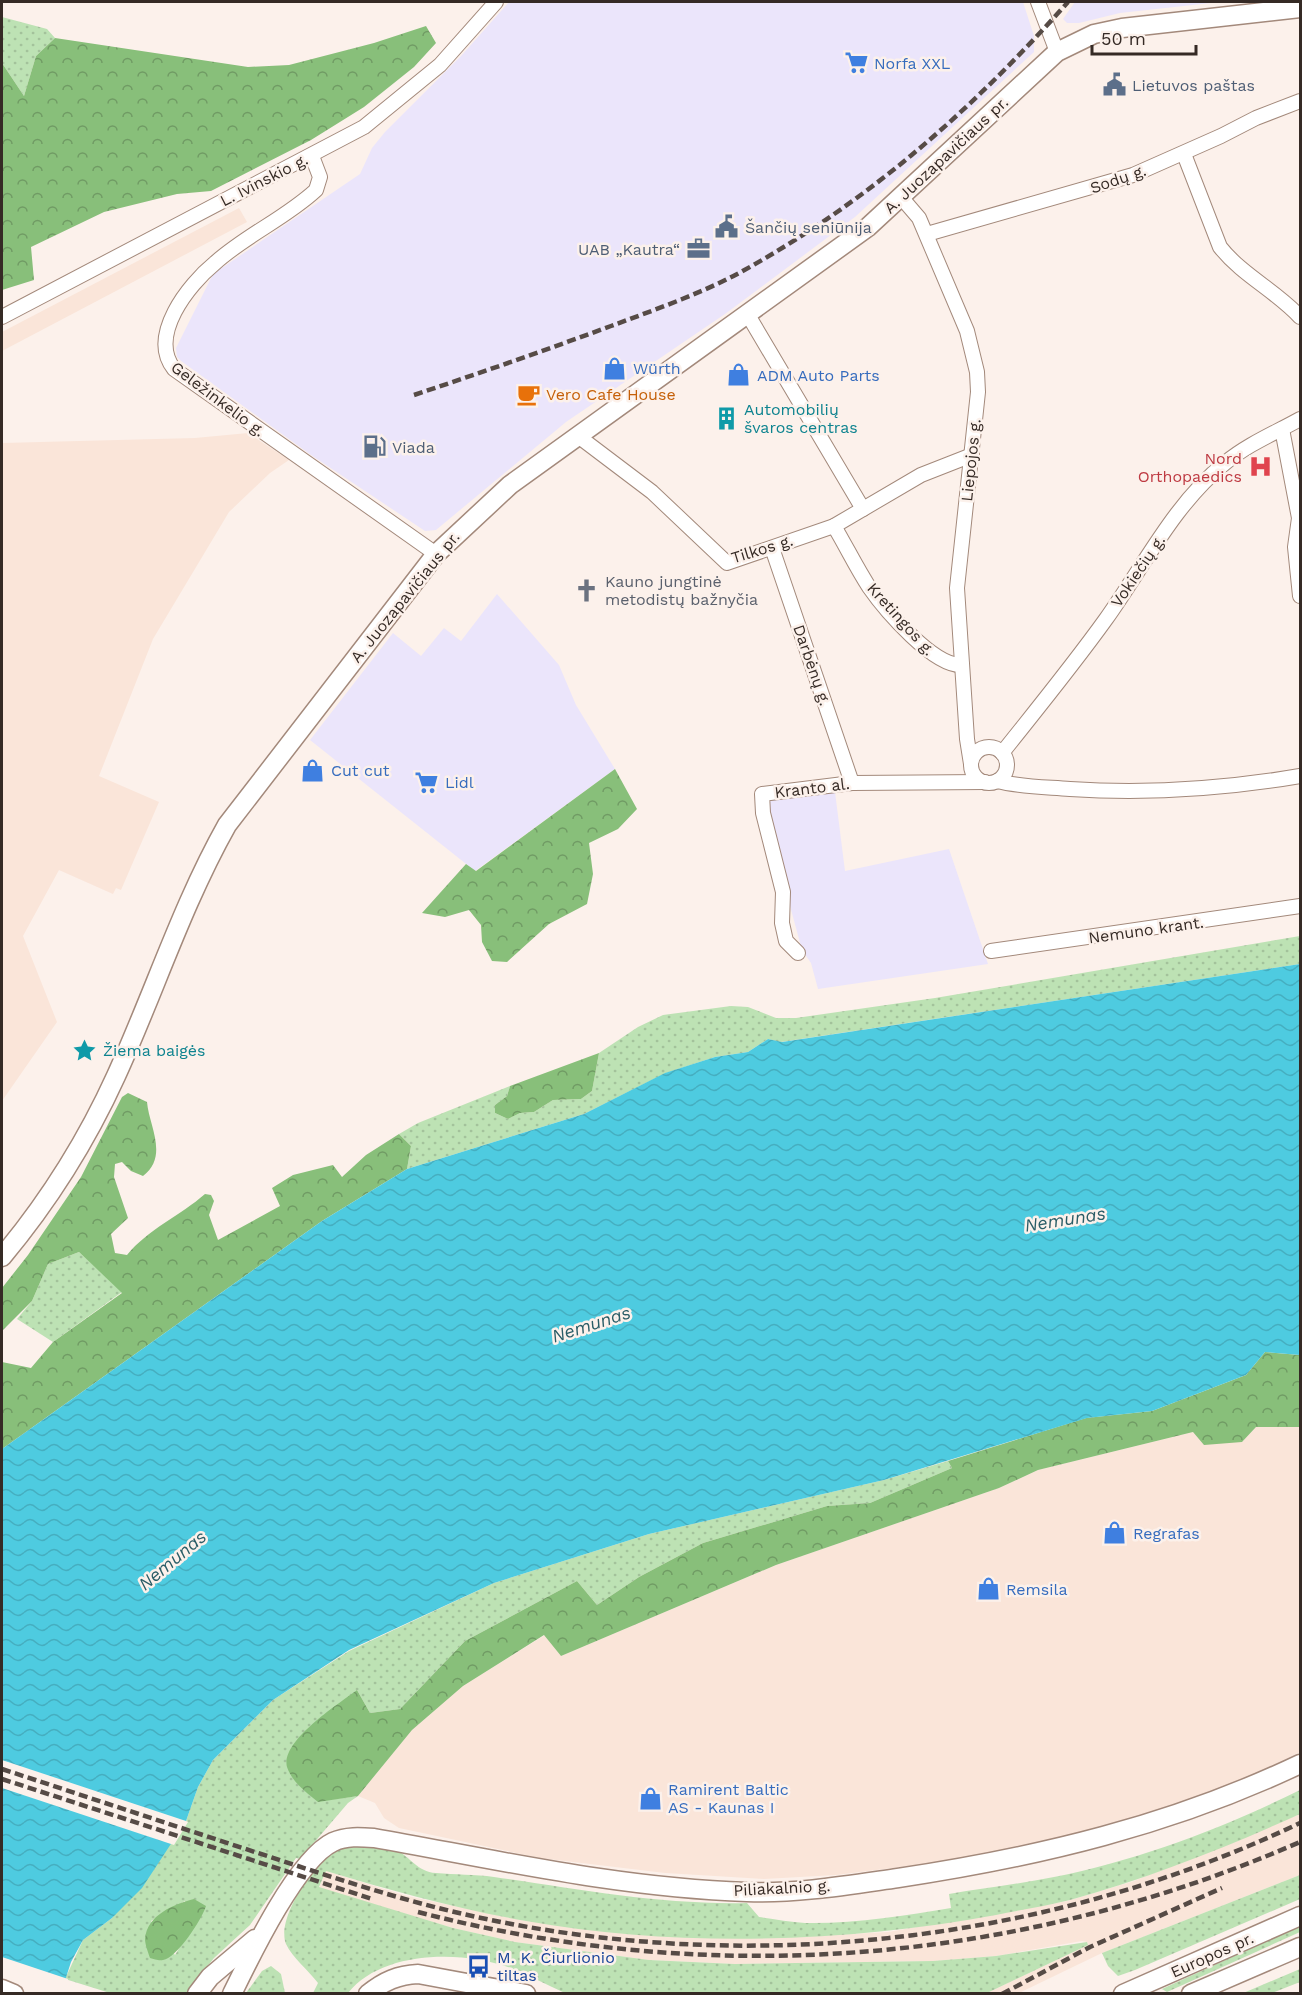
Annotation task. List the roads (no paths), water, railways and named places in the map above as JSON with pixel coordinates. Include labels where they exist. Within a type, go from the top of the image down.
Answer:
[{"type":"main road","name":"A. Juozapavičiaus pr.","points":[[2,1257],[40,1208],[83,1144],[116,1077],[205,865],[227,825],[436,554],[489,502],[843,247],[901,197],[1057,52],[1094,34],[1122,28],[1300,8]]},
{"type":"main road","name":"Piliakalnio g.","points":[[261,1934],[316,1856],[328,1845],[345,1838],[374,1838],[541,1869],[627,1882],[749,1892],[785,1890],[958,1869],[1084,1844],[1185,1812],[1300,1764]]},
{"type":"main road","name":"Europos pr.","points":[[1124,1994],[1300,1916]]},
{"type":"main road","points":[[197,1994],[210,1977],[261,1934]]},
{"type":"main road","points":[[232,1994],[261,1934]]},
{"type":"main road","name":"Europos pr.","points":[[1191,1994],[1300,1947]]},
{"type":"main road","points":[[368,1994],[381,1983],[401,1975],[418,1974],[526,1994]]},
{"type":"main road","points":[[2,1989],[14,1994]]},
{"type":"street","name":"L. Ivinskio g.","points":[[2,317],[364,127],[414,88],[464,41],[496,2]]},
{"type":"street","points":[[1038,2],[1057,52]]},
{"type":"street","name":"Sodų g.","points":[[927,234],[1099,187],[1184,154],[1256,118],[1300,101]]},
{"type":"street","points":[[1184,154],[1220,246],[1229,258],[1283,299],[1300,317]]},
{"type":"street","name":"Geležinkelio g.","points":[[312,156],[320,177],[316,190],[205,272],[170,323],[164,351],[167,361],[174,369],[266,436],[436,554]]},
{"type":"street","name":"Liepojos g.","points":[[901,197],[919,218],[927,234],[967,331],[973,352],[978,392],[957,588],[967,739],[971,767]]},
{"type":"street","points":[[748,315],[863,509]]},
{"type":"street","name":"Vokiečių g.","points":[[1002,753],[1106,619],[1176,515],[1226,462],[1300,419]]},
{"type":"street","points":[[1282,429],[1299,518],[1295,547],[1300,596]]},
{"type":"street","name":"Tilkos g.","points":[[578,436],[652,492],[727,563],[834,526],[921,475],[972,454]]},
{"type":"street","name":"Kretingos g.","points":[[834,526],[870,587],[887,609],[934,657],[947,664],[962,665]]},
{"type":"street","name":"Darbėnų g.","points":[[772,548],[852,783]]},
{"type":"street","points":[[967,739],[980,749]]},
{"type":"street","points":[[995,779],[1006,763],[1002,753],[992,747],[980,749],[972,758],[971,767],[975,775],[1013,785],[1101,791],[1188,790],[1300,776]]},
{"type":"street","points":[[957,782],[971,767]]},
{"type":"street","name":"Kranto al.","points":[[798,953],[786,941],[782,923],[783,892],[763,813],[762,794],[852,783],[957,782],[995,779]]},
{"type":"street","name":"Nemuno krant.","points":[[991,951],[1300,906]]},
{"type":"water","name":"Nemunas","points":[[1300,964],[1300,1355],[1265,1352],[1246,1375],[1152,1411],[1087,1418],[884,1480],[649,1534],[494,1583],[349,1650],[273,1700],[213,1760],[198,1787],[186,1821],[142,1888],[112,1918],[83,1940],[71,1962],[61,1993],[2,1993],[2,1449],[322,1221],[407,1169],[584,1114],[665,1073],[715,1057],[748,1052],[768,1039],[782,1042]]},
{"type":"railway","points":[[414,395],[677,301],[741,272],[788,244],[875,184],[956,117],[1068,2]]},
{"type":"railway","points":[[2,1769],[316,1872],[432,1906],[491,1920],[593,1936],[696,1945],[800,1945],[903,1936],[1006,1920],[1107,1896],[1205,1863],[1300,1823]]},
{"type":"railway","points":[[2,1779],[372,1899]]},
{"type":"railway","points":[[418,1912],[529,1936],[641,1951],[753,1956],[865,1952],[976,1938],[1086,1915],[1194,1883],[1300,1842]]},
{"type":"railway","points":[[1002,1994],[1090,1947],[1222,1888]]},
{"type":"place","name":"Norfa XXL","points":[[856,63]]},
{"type":"place","name":"Lietuvos paštas","points":[[1114,85]]},
{"type":"place","name":"Šančių seniūnija","points":[[727,227]]},
{"type":"place","name":"UAB „Kautra“","points":[[698,249]]},
{"type":"place","name":"Würth","points":[[615,368]]},
{"type":"place","name":"ADM Auto Parts","points":[[739,375]]},
{"type":"place","name":"Vero Cafe House","points":[[528,394]]},
{"type":"place","name":"Automobilių švaros centras","points":[[726,418]]},
{"type":"place","name":"Viada","points":[[374,447]]},
{"type":"place","name":"Nord Orthopaedics","points":[[1260,467]]},
{"type":"place","name":"Kauno jungtinė metodistų bažnyčia","points":[[587,590]]},
{"type":"place","name":"Cut cut","points":[[313,770]]},
{"type":"place","name":"Lidl","points":[[427,782]]},
{"type":"place","name":"Žiema baigės","points":[[85,1050]]},
{"type":"place","name":"Regrafas","points":[[1115,1533]]},
{"type":"place","name":"Remsila","points":[[988,1589]]},
{"type":"place","name":"Ramirent Baltic AS - Kaunas I","points":[[650,1798]]},
{"type":"place","name":"M. K. Čiurlionio tiltas","points":[[479,1966]]}]
